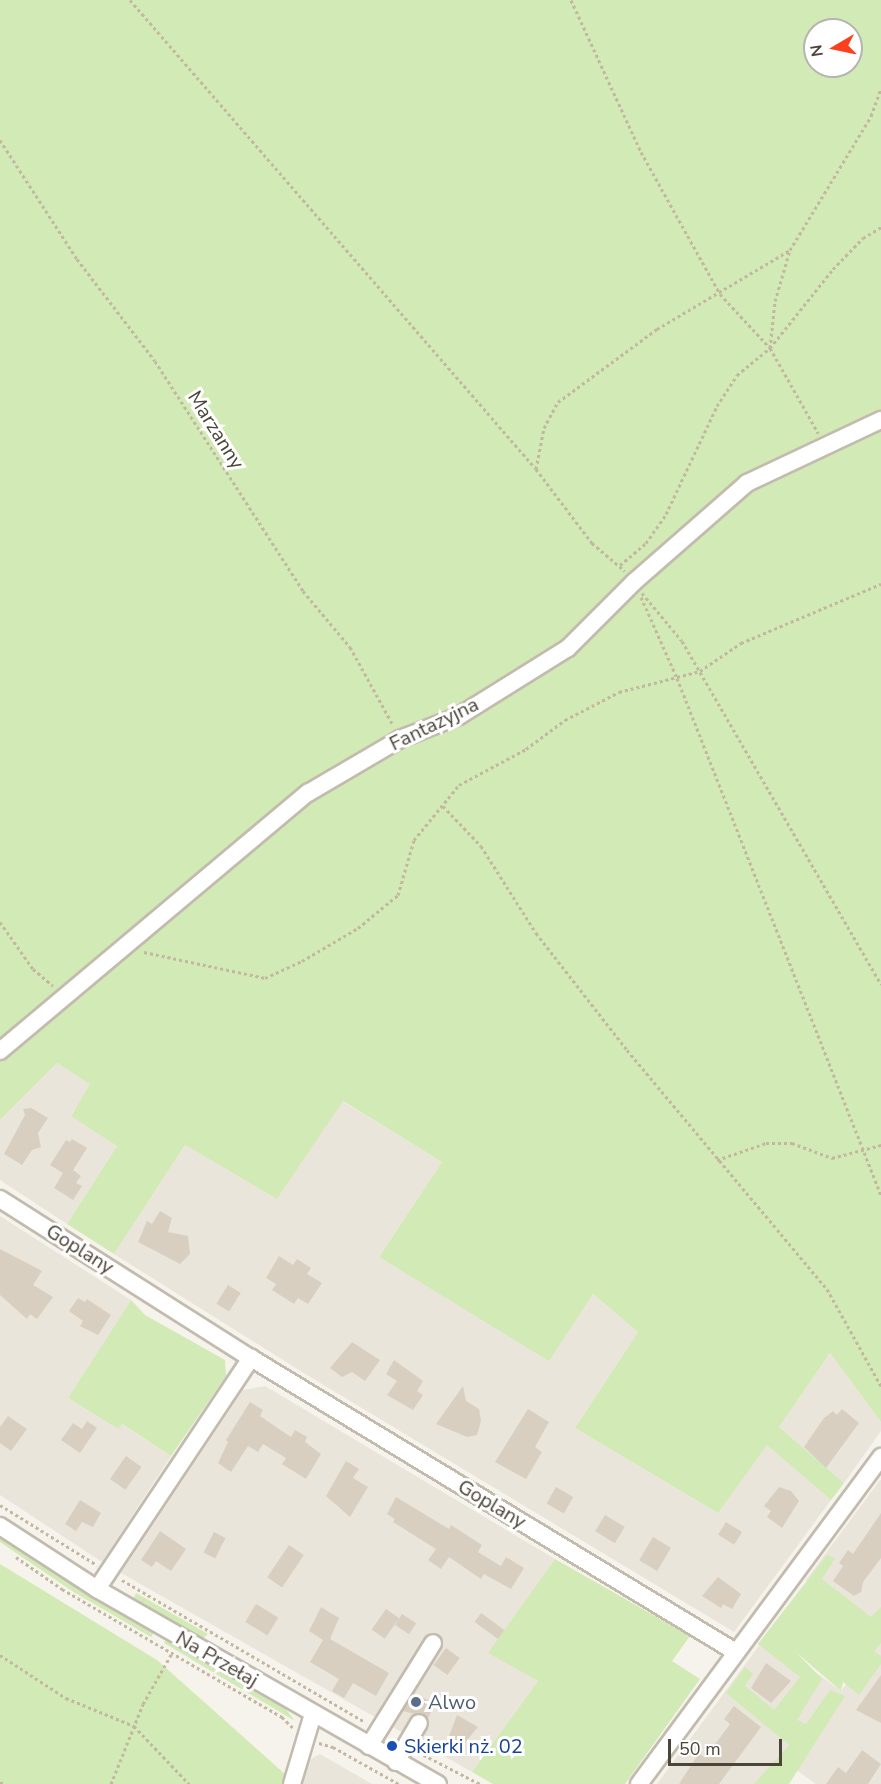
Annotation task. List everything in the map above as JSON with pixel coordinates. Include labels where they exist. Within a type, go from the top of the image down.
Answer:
[{"type":"street","name":"Fantazyjna","points":[[0,1051],[63,995],[308,793],[400,739],[459,716],[568,648],[634,582],[747,483],[881,420]]},
{"type":"street","name":"Goplany","points":[[0,1198],[251,1358],[734,1651]]},
{"type":"street","points":[[97,1589],[251,1358]]},
{"type":"street","points":[[639,1784],[734,1651],[881,1457]]},
{"type":"street","name":"Na Przełaj","points":[[0,1526],[97,1589],[438,1784]]},
{"type":"street","points":[[369,1746],[433,1643]]},
{"type":"street","points":[[292,1784],[313,1714]]},
{"type":"street","points":[[396,1762],[419,1723]]},
{"type":"path","points":[[130,0],[536,469],[592,543],[620,565],[654,611],[682,641],[881,984]]},
{"type":"path","points":[[571,0],[640,152],[720,294],[770,348],[802,400],[824,446]]},
{"type":"path","points":[[770,348],[774,301],[790,250],[871,116],[881,88]]},
{"type":"path","name":"Marzanny","points":[[0,140],[76,259],[155,361],[303,591],[350,647],[400,739]]},
{"type":"path","points":[[620,565],[646,543],[666,514],[717,406],[736,375],[770,348],[833,269],[863,238],[881,227]]},
{"type":"path","points":[[536,469],[544,428],[558,402],[657,328],[720,294],[790,250]]},
{"type":"path","points":[[634,582],[677,678],[881,1195]]},
{"type":"path","points":[[115,954],[147,951],[265,978],[302,962],[358,928],[398,895],[414,840],[459,785],[526,749],[565,720],[619,692],[700,671],[741,643],[881,584]]},
{"type":"path","points":[[443,806],[481,846],[536,933],[717,1160],[827,1289],[881,1386]]},
{"type":"path","points":[[0,922],[33,969],[63,995]]},
{"type":"path","points":[[717,1160],[766,1143],[792,1143],[832,1158],[881,1145]]},
{"type":"path","points":[[0,1505],[99,1566]]},
{"type":"path","points":[[120,1579],[378,1729]]},
{"type":"path","points":[[111,1784],[134,1726],[172,1653]]},
{"type":"path","points":[[0,1655],[66,1698],[134,1726],[189,1784]]},
{"type":"path","points":[[315,1741],[333,1746],[399,1784]]},
{"type":"path","points":[[405,1745],[480,1784]]},
{"type":"path","points":[[0,1782],[4,1784]]},
{"type":"shaded area","points":[[57,1063],[91,1084],[71,1115],[117,1146],[67,1224],[0,1180],[0,1120]]},
{"type":"shaded area","points":[[342,1101],[442,1162],[379,1257],[549,1360],[593,1294],[638,1332],[575,1428],[718,1513],[767,1444],[831,1500],[734,1632],[302,1372],[114,1254],[185,1145],[277,1199]]},
{"type":"shaded area","points":[[0,1216],[131,1300],[68,1398],[118,1429],[121,1424],[171,1456],[102,1562],[0,1495]]},
{"type":"shaded area","points":[[830,1353],[881,1422],[881,1431],[844,1483],[779,1427]]},
{"type":"shaded area","points":[[265,1386],[555,1559],[489,1653],[538,1681],[472,1772],[121,1573],[243,1390]]},
{"type":"shaded area","points":[[881,1480],[881,1635],[806,1580]]},
{"type":"shaded area","points":[[766,1636],[841,1691],[881,1636],[881,1784],[816,1784],[788,1764],[773,1784],[657,1784]]},
{"type":"shaded area","points":[[320,1754],[372,1784],[303,1784],[308,1761]]},
{"type":"green space","points":[[0,0],[881,0],[881,1422],[830,1353],[779,1427],[844,1483],[831,1500],[767,1445],[718,1513],[575,1428],[638,1332],[593,1294],[549,1361],[379,1257],[442,1162],[343,1101],[277,1199],[185,1145],[114,1254],[67,1224],[117,1146],[71,1116],[90,1084],[57,1063],[0,1120]]},
{"type":"green space","points":[[131,1300],[145,1315],[225,1360],[226,1376],[171,1456],[122,1424],[118,1429],[68,1398]]},
{"type":"green space","points":[[0,1536],[154,1632],[151,1637],[72,1591],[0,1542]]},
{"type":"green space","points":[[827,1555],[835,1558],[822,1579],[871,1617],[881,1607],[881,1643],[874,1652],[881,1656],[881,1664],[859,1695],[843,1682],[841,1691],[796,1652],[822,1679],[797,1720],[806,1724],[830,1690],[845,1696],[789,1784],[754,1784],[789,1745],[726,1693],[745,1667],[753,1674],[745,1686],[774,1710],[800,1677],[758,1644]]},
{"type":"green space","points":[[555,1559],[690,1636],[672,1661],[700,1679],[625,1784],[493,1784],[472,1772],[538,1681],[488,1653]]},
{"type":"green space","points":[[0,1564],[157,1660],[286,1775],[284,1784],[0,1784]]},
{"type":"green space","points":[[136,1593],[208,1634],[201,1640],[133,1600]]},
{"type":"green space","points":[[166,1639],[284,1707],[295,1721],[164,1643]]},
{"type":"building","points":[[31,1108],[48,1118],[38,1133],[41,1147],[32,1150],[22,1165],[4,1154],[25,1115],[23,1109]]},
{"type":"building","points":[[72,1139],[87,1148],[73,1170],[81,1176],[76,1183],[82,1186],[73,1200],[54,1188],[63,1173],[50,1165],[66,1140],[70,1142]]},
{"type":"building","points":[[160,1211],[172,1218],[168,1232],[188,1236],[190,1254],[180,1264],[138,1242],[147,1221],[152,1224]]},
{"type":"building","points":[[0,1249],[42,1271],[33,1285],[53,1297],[37,1319],[30,1314],[27,1319],[0,1295]]},
{"type":"building","points":[[279,1256],[293,1265],[297,1259],[311,1268],[307,1274],[322,1283],[308,1304],[298,1298],[294,1304],[272,1290],[276,1284],[266,1278]]},
{"type":"building","points":[[228,1285],[241,1293],[229,1312],[216,1304]]},
{"type":"building","points":[[78,1298],[85,1302],[87,1299],[111,1315],[98,1335],[80,1326],[83,1321],[69,1311]]},
{"type":"building","points":[[352,1342],[380,1360],[365,1381],[352,1372],[342,1377],[330,1368]]},
{"type":"building","points":[[394,1360],[423,1381],[417,1391],[423,1395],[413,1410],[387,1395],[397,1381],[386,1374]]},
{"type":"building","points":[[463,1386],[466,1401],[479,1409],[481,1421],[477,1435],[467,1437],[436,1424]]},
{"type":"building","points":[[250,1402],[263,1410],[260,1416],[291,1437],[295,1430],[307,1437],[305,1442],[321,1454],[306,1479],[282,1464],[286,1458],[263,1444],[258,1452],[248,1446],[231,1472],[218,1463],[228,1442],[226,1440]]},
{"type":"building","points":[[528,1409],[549,1422],[535,1447],[542,1452],[526,1479],[495,1462]]},
{"type":"building","points":[[842,1409],[859,1423],[826,1468],[804,1447],[824,1418],[833,1411],[837,1415]]},
{"type":"building","points":[[8,1416],[27,1429],[11,1451],[0,1443],[0,1427]]},
{"type":"building","points":[[87,1421],[97,1428],[80,1453],[61,1440],[73,1423],[82,1429]]},
{"type":"building","points":[[126,1456],[142,1467],[126,1490],[110,1479]]},
{"type":"building","points":[[346,1461],[359,1469],[353,1478],[368,1487],[350,1517],[326,1496]]},
{"type":"building","points":[[556,1487],[573,1497],[564,1513],[546,1503]]},
{"type":"building","points":[[779,1487],[791,1491],[799,1501],[782,1528],[767,1517],[771,1511],[764,1506]]},
{"type":"building","points":[[396,1497],[449,1529],[451,1525],[482,1545],[478,1552],[501,1566],[506,1557],[524,1568],[511,1589],[484,1574],[481,1579],[449,1557],[441,1569],[428,1560],[436,1549],[393,1522],[395,1519],[387,1514]]},
{"type":"building","points":[[80,1500],[101,1513],[93,1527],[82,1522],[76,1531],[65,1524]]},
{"type":"building","points":[[881,1513],[881,1558],[863,1582],[861,1592],[854,1596],[833,1581],[843,1566],[839,1563],[848,1550],[853,1554]]},
{"type":"building","points":[[605,1515],[625,1527],[615,1543],[595,1531]]},
{"type":"building","points":[[726,1522],[742,1532],[734,1545],[718,1535]]},
{"type":"building","points":[[160,1531],[186,1549],[171,1571],[156,1561],[152,1567],[141,1560]]},
{"type":"building","points":[[214,1532],[226,1538],[215,1558],[204,1552]]},
{"type":"building","points":[[653,1537],[671,1548],[657,1571],[639,1560]]},
{"type":"building","points":[[289,1545],[304,1555],[282,1587],[267,1577]]},
{"type":"building","points":[[718,1577],[741,1594],[732,1609],[723,1604],[721,1608],[702,1596]]},
{"type":"building","points":[[256,1604],[278,1617],[267,1635],[245,1622]]},
{"type":"building","points":[[321,1607],[339,1618],[330,1639],[389,1673],[376,1696],[353,1683],[344,1698],[332,1691],[339,1679],[310,1662],[323,1640],[309,1631]]},
{"type":"building","points":[[386,1609],[399,1618],[385,1639],[372,1629]]},
{"type":"building","points":[[481,1613],[504,1630],[498,1639],[475,1622]]},
{"type":"building","points":[[402,1614],[416,1623],[409,1634],[395,1625]]},
{"type":"building","points":[[446,1648],[460,1658],[447,1675],[434,1665]]},
{"type":"building","points":[[766,1663],[791,1681],[771,1703],[751,1688]]},
{"type":"building","points":[[881,1675],[881,1723],[856,1710]]},
{"type":"building","points":[[414,1693],[435,1704],[428,1718],[403,1711]]},
{"type":"building","points":[[734,1706],[761,1727],[719,1784],[679,1784],[699,1753],[705,1758],[730,1724],[724,1719]]},
{"type":"building","points":[[457,1715],[478,1727],[463,1745],[449,1736]]},
{"type":"building","points":[[862,1750],[881,1764],[868,1784],[826,1784],[838,1767],[846,1773]]},
{"type":"place","name":"Alwo","points":[[416,1702]]},
{"type":"place","name":"Skierki nż. 02","points":[[392,1746]]}]
